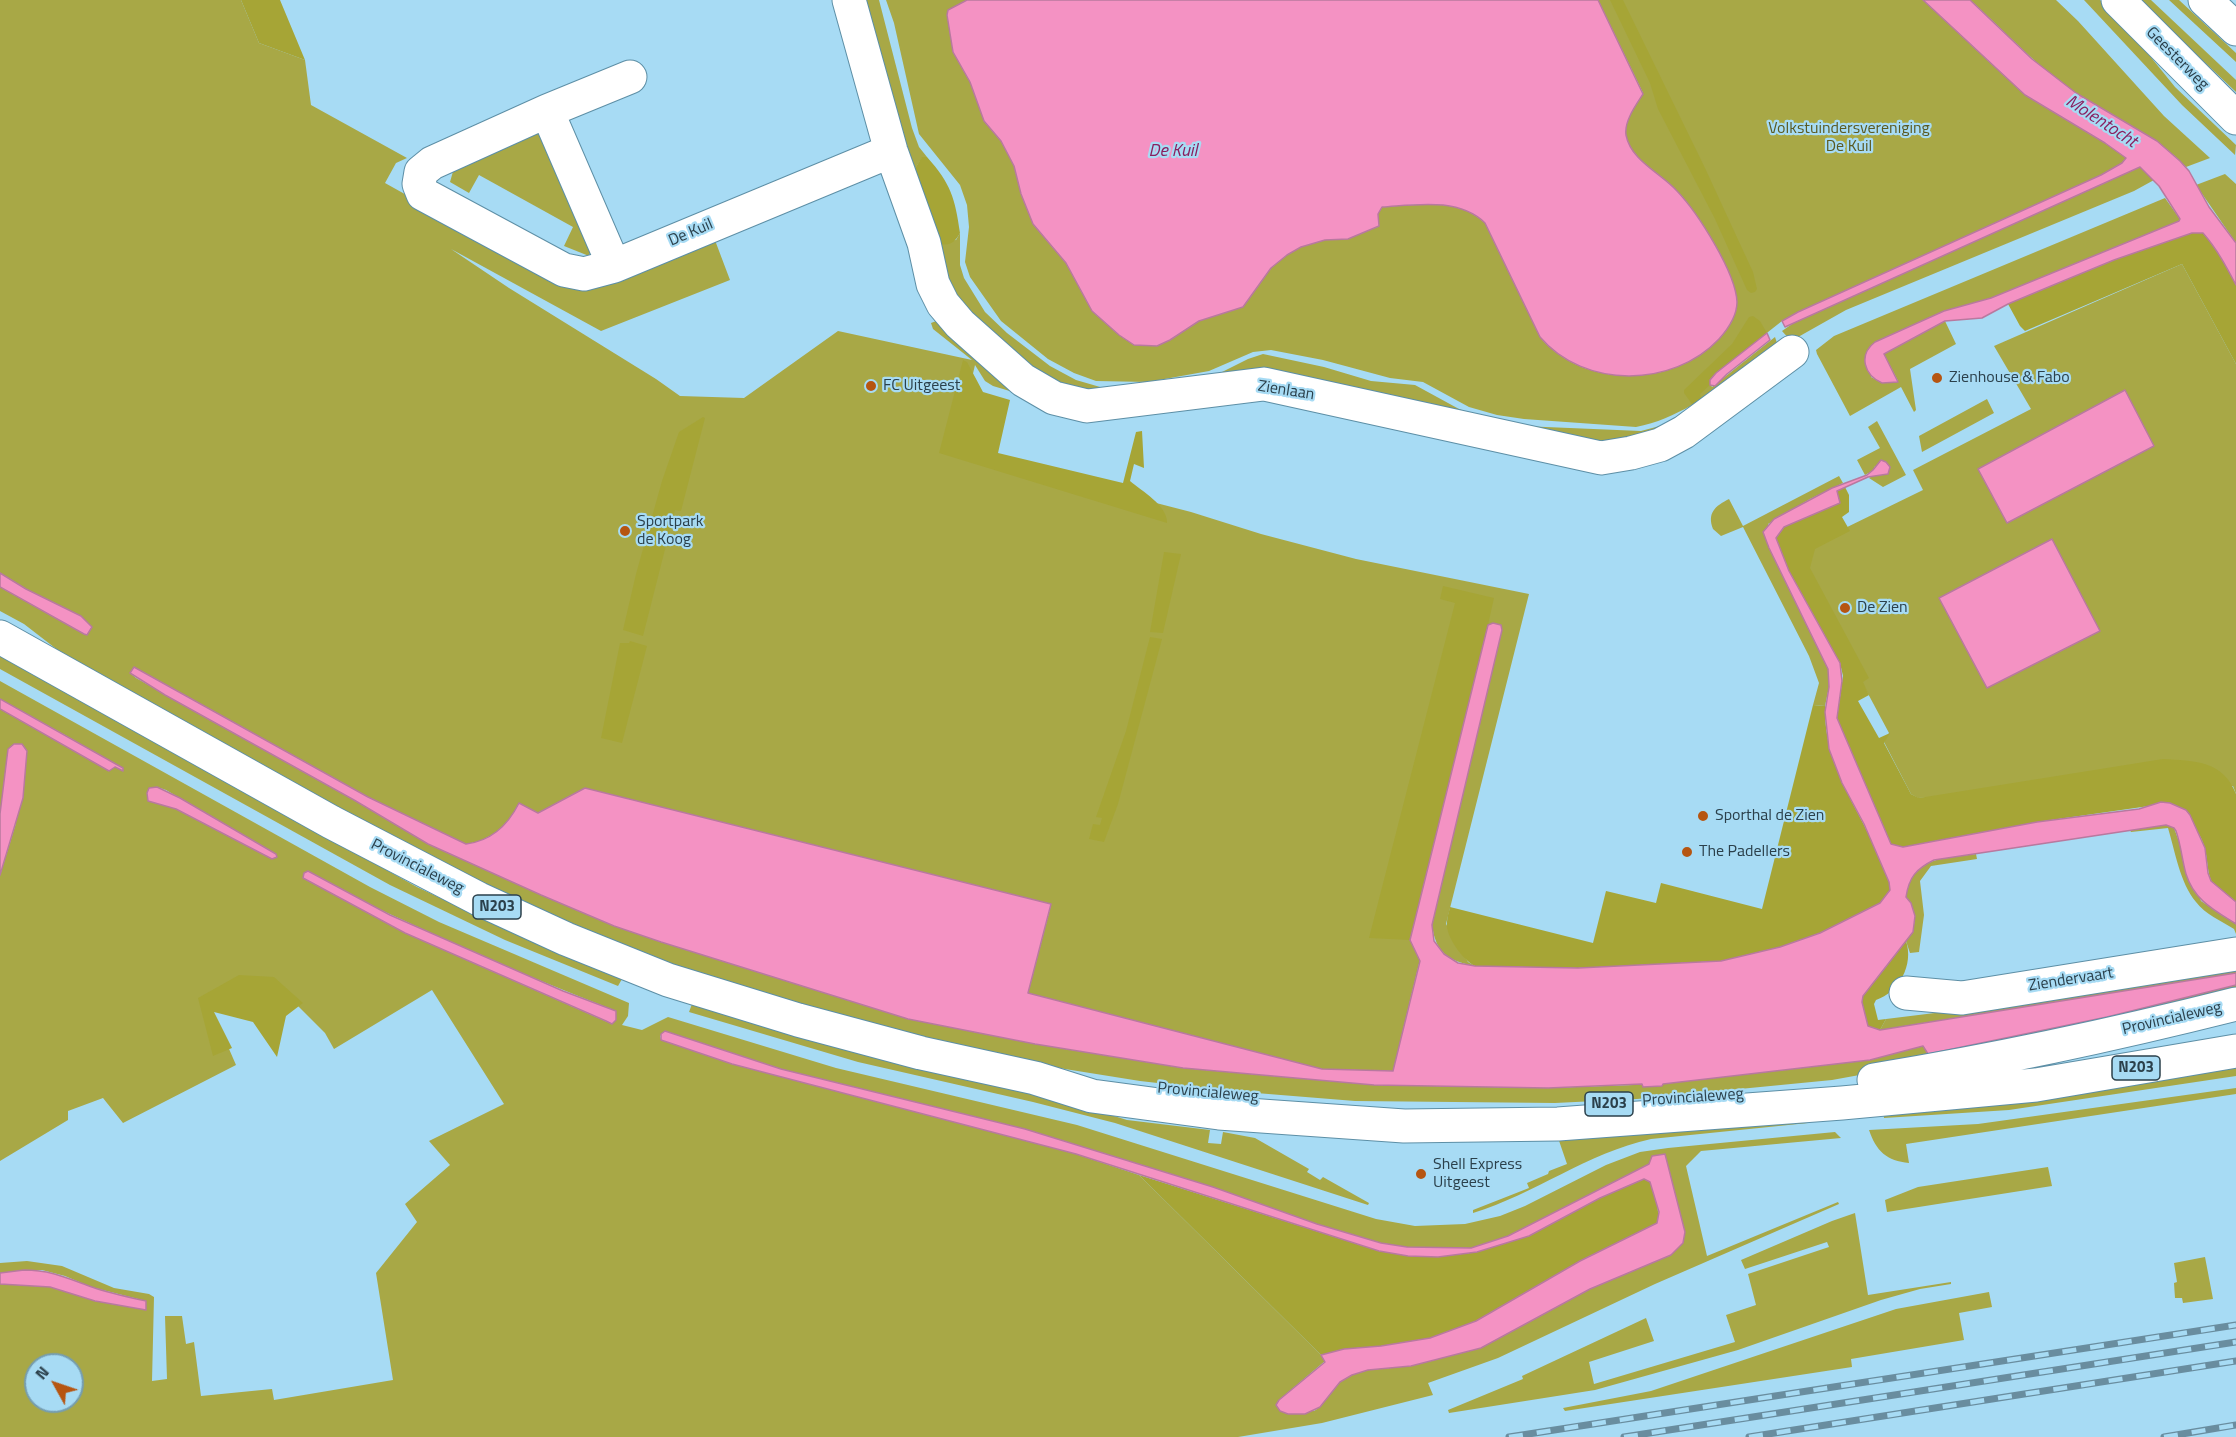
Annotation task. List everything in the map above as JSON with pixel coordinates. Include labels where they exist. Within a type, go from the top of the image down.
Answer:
[{"type":"main road","points":[[849,0],[891,151]]},
{"type":"main road","name":"Geesterweg","points":[[2118,0],[2236,118]]},
{"type":"main road","points":[[2205,0],[2236,28]]},
{"type":"main road","name":"De Kuil","points":[[630,77],[547,111],[432,163],[421,172],[419,184],[423,194],[564,270],[584,274],[614,266],[891,151]]},
{"type":"main road","points":[[547,111],[614,266]]},
{"type":"main road","name":"Zienlaan","points":[[891,151],[924,243],[933,284],[943,304],[960,324],[1023,380],[1054,398],[1066,402],[1087,406],[1107,405],[1264,384],[1601,458],[1660,445],[1684,432],[1792,352]]},
{"type":"main road","name":"Provincialeweg","points":[[0,637],[341,827],[479,899],[566,939],[668,980],[798,1020],[921,1053],[1035,1078],[1092,1096],[1219,1113],[1404,1126],[1558,1124],[1842,1103],[2036,1085],[2236,1051]]},
{"type":"main road","name":"Ziendervaart","points":[[1906,993],[1962,998],[2236,954]]},
{"type":"main road","name":"Provincialeweg","points":[[1035,1078],[1225,1096],[1395,1106],[1533,1108],[1722,1097],[1836,1086],[1959,1066],[2236,1004]]},
{"type":"green space","name":"Sportpark de Koog","points":[[0,0],[241,0],[259,43],[305,60],[311,105],[407,158],[396,163],[385,183],[562,282],[713,235],[730,280],[601,331],[451,249],[680,396],[744,398],[838,331],[972,360],[933,329],[931,323],[939,320],[1033,398],[993,386],[985,381],[975,365],[955,451],[1191,512],[1261,534],[1356,559],[1529,594],[1446,924],[1468,962],[1475,966],[1458,962],[1445,954],[1437,943],[1432,925],[1502,630],[1501,625],[1393,1071],[1322,1069],[1028,993],[1051,905],[538,813],[519,804],[510,819],[498,831],[491,836],[466,844],[368,797],[134,667],[130,673],[428,844],[541,895],[614,926],[661,942],[908,1019],[1035,1044],[1183,1068],[1374,1085],[1548,1088],[1662,1084],[1870,1060],[1923,1046],[1928,1054],[2107,1017],[2236,985],[2236,991],[1898,1068],[1832,1080],[1637,1099],[1555,1103],[1355,1101],[1140,1081],[1065,1069],[927,1040],[722,983],[595,936],[432,862],[81,668],[24,624],[0,611],[0,587],[84,634],[26,589],[0,573]]},
{"type":"green space","points":[[863,0],[879,0],[912,128],[919,147],[927,157],[922,158],[914,170]]},
{"type":"green space","name":"Volkstuindersvereniging De Kuil","points":[[886,0],[967,0],[948,10],[953,52],[970,82],[984,121],[1001,141],[1014,166],[1021,194],[1033,224],[1066,263],[1092,311],[1134,345],[1157,346],[1199,321],[1243,307],[1271,268],[1287,255],[1301,247],[1325,240],[1348,239],[1379,226],[1378,214],[1382,207],[1436,204],[1462,209],[1485,223],[1540,337],[1558,354],[1580,366],[1604,373],[1629,376],[1654,373],[1678,366],[1700,354],[1726,331],[1731,322],[1737,307],[1735,290],[1723,260],[1695,213],[1670,184],[1640,159],[1629,144],[1626,135],[1627,124],[1643,93],[1598,0],[1923,0],[2025,95],[2126,158],[2122,163],[2101,175],[1798,312],[1782,321],[1716,373],[1709,382],[1712,387],[1775,337],[1779,349],[1706,406],[1698,408],[1692,405],[1665,418],[1636,427],[1497,415],[1469,407],[1423,382],[1390,378],[1323,360],[1271,350],[1253,352],[1209,371],[1148,382],[1096,381],[1074,373],[1048,359],[1001,321],[970,277],[965,262],[969,227],[967,205],[960,185],[919,134],[894,23]]},
{"type":"green space","points":[[1970,0],[2056,0],[2164,116],[2210,158],[2186,167],[2161,145],[2076,94],[2035,61]]},
{"type":"green space","points":[[2084,0],[2100,0],[2175,87],[2236,145],[2235,155],[2182,105]]},
{"type":"green space","points":[[2139,0],[2151,0],[2236,80],[2236,92]]},
{"type":"green space","points":[[2169,0],[2179,0],[2236,53],[2236,62]]},
{"type":"green space","points":[[537,133],[543,136],[591,250],[589,256],[564,246],[573,227],[479,175],[469,193],[450,182],[454,168]]},
{"type":"green space","points":[[2140,167],[2154,180],[2134,191],[1846,310],[1791,341],[1782,331],[1795,322]]},
{"type":"green space","points":[[2225,174],[2236,184],[2236,243],[2196,185]]},
{"type":"green space","points":[[2165,198],[2180,219],[2178,222],[1991,298],[1944,311],[1875,342],[1871,377],[1882,383],[1898,381],[1884,354],[1945,321],[1956,344],[1910,369],[1916,410],[1914,412],[1901,387],[1850,416],[1816,350],[1834,336]]},
{"type":"green space","points":[[960,233],[960,265],[964,278],[985,312],[1007,333],[1050,366],[1076,380],[1107,389],[1218,374],[1263,354],[1324,367],[1371,381],[1415,385],[1459,409],[1490,420],[1522,426],[1641,431],[1686,419],[1608,445],[1376,400],[1102,396],[1038,377],[953,295],[936,242],[956,240]]},
{"type":"green space","points":[[2182,264],[2236,364],[2236,794],[2233,786],[1918,798],[1911,794],[1884,742],[1889,733],[1794,553],[1923,490],[1913,470],[2031,409],[1994,346]]},
{"type":"green space","points":[[1987,399],[1994,413],[1922,452],[1919,436]]},
{"type":"green space","points":[[1877,421],[1906,475],[1883,487],[1869,478],[1876,474],[1875,466],[1874,470],[1865,475],[1857,460],[1880,448],[1868,427]]},
{"type":"green space","points":[[1839,476],[1843,483],[1768,524],[1828,669],[1829,687],[1825,706],[1813,705],[1819,683],[1809,656],[1743,527],[1721,536],[1713,529],[1711,519],[1716,507],[1729,499],[1743,526]]},
{"type":"green space","points":[[0,655],[417,887],[546,948],[622,979],[618,986],[505,940],[390,885],[0,669]]},
{"type":"green space","points":[[0,681],[370,887],[439,922],[629,1003],[628,1016],[622,1025],[642,1030],[668,1017],[836,1068],[1077,1125],[1376,1219],[1415,1226],[1465,1224],[1500,1216],[1525,1206],[1606,1165],[1640,1152],[1835,1132],[1841,1138],[1701,1151],[1686,1166],[1707,1256],[1838,1202],[1839,1204],[1655,1284],[1498,1358],[1428,1383],[1433,1395],[1322,1423],[1238,1437],[0,1437],[0,1284],[50,1287],[95,1301],[146,1310],[146,1301],[91,1287],[65,1276],[42,1270],[0,1273],[0,1263],[27,1261],[62,1266],[114,1288],[149,1294],[154,1297],[152,1381],[167,1379],[165,1316],[182,1316],[186,1344],[194,1342],[201,1396],[272,1389],[274,1400],[393,1380],[376,1273],[417,1222],[405,1204],[450,1165],[429,1141],[504,1104],[432,990],[334,1049],[325,1033],[287,995],[213,1012],[236,1065],[123,1123],[103,1098],[68,1111],[68,1120],[0,1161],[0,875],[16,823],[3,794],[0,814],[0,709],[108,770],[115,767],[123,771],[72,739],[0,699]],"holes":[[[157,787],[166,790],[276,854],[276,857],[272,859],[176,809],[151,802],[147,793],[149,788]],[[304,873],[458,945],[616,1011],[612,1024],[405,933],[304,878]],[[665,1031],[781,1069],[1025,1129],[1213,1187],[1317,1224],[1381,1243],[1407,1247],[1471,1248],[1508,1236],[1650,1164],[1652,1160],[1671,1255],[1590,1289],[1481,1348],[1411,1366],[1368,1370],[1352,1375],[1340,1382],[1314,1411],[1279,1400],[1325,1361],[1321,1355],[1139,1175],[1076,1154],[732,1064],[661,1040],[660,1036]]]},
{"type":"green space","points":[[2166,825],[2174,828],[2201,901],[2236,924],[2236,934],[2234,929],[2204,910],[2190,894],[2179,867],[2168,828],[2131,832],[2130,830]]},
{"type":"green space","points":[[1976,854],[1977,859],[1931,866],[1920,881],[1924,915],[1919,952],[1910,953],[1906,941],[1910,936],[1915,919],[1913,908],[1906,897],[1915,874],[1931,862]]},
{"type":"green space","points":[[2236,963],[2236,973],[1880,1030],[1886,1019],[1951,1011]]},
{"type":"green space","points":[[692,1004],[821,1043],[934,1072],[1042,1094],[1127,1120],[1210,1130],[1208,1143],[1221,1144],[1223,1132],[1255,1138],[1309,1169],[1307,1172],[1320,1180],[1323,1177],[1369,1203],[1368,1205],[1115,1123],[858,1062],[689,1012]]},
{"type":"green space","points":[[2236,1064],[2236,1076],[2009,1110],[1884,1118],[1883,1108]]},
{"type":"green space","points":[[2236,1088],[2236,1094],[1906,1144],[1909,1163],[1894,1160],[1883,1154],[1875,1144],[1869,1130],[1978,1124]]},
{"type":"green space","points":[[1807,1113],[1808,1123],[1651,1139],[1628,1145],[1496,1205],[1473,1213],[1473,1210],[1529,1188],[1527,1183],[1567,1164],[1556,1132]]},
{"type":"green space","points":[[2048,1167],[2052,1186],[1887,1212],[1885,1200],[1918,1187]]},
{"type":"green space","points":[[1855,1213],[1868,1295],[1951,1282],[1951,1284],[1920,1289],[1881,1300],[1738,1350],[1595,1390],[1449,1413],[1448,1410],[1523,1379],[1522,1376],[1646,1318],[1654,1341],[1589,1362],[1594,1384],[1735,1342],[1726,1315],[1756,1305],[1748,1274],[1829,1247],[1827,1242],[1745,1269],[1741,1260]]},
{"type":"green space","points":[[2205,1257],[2213,1299],[2183,1303],[2182,1298],[2175,1298],[2174,1283],[2177,1282],[2174,1263]]},
{"type":"green space","points":[[1989,1292],[1992,1307],[1959,1313],[1964,1340],[1851,1359],[1852,1367],[1565,1411],[1563,1408],[1651,1391],[1896,1309]]},
{"type":"shaded area","points":[[241,0],[280,0],[305,60],[259,43]]},
{"type":"shaded area","points":[[1610,0],[1623,0],[1753,272],[1757,289],[1755,292],[1751,293],[1747,290],[1715,219],[1658,109],[1650,83]]},
{"type":"shaded area","points":[[922,157],[927,157],[942,175],[954,201],[960,233],[950,244],[944,245],[936,242],[914,170]]},
{"type":"shaded area","points":[[2200,232],[2204,233],[2221,256],[2236,285],[2236,364],[2182,264],[2025,331],[2008,304],[2114,260]]},
{"type":"shaded area","points":[[1753,316],[1760,321],[1767,333],[1716,373],[1710,380],[1710,385],[1700,394],[1701,399],[1692,404],[1684,390],[1732,344],[1749,317]]},
{"type":"shaded area","points":[[963,360],[967,362],[983,392],[1010,400],[998,453],[1123,483],[1136,432],[1142,431],[1144,468],[1134,464],[1130,481],[1159,505],[1167,523],[939,453]]},
{"type":"shaded area","points":[[703,417],[705,418],[681,511],[675,510],[643,636],[623,630],[662,481],[679,432]]},
{"type":"shaded area","points":[[1845,487],[1849,495],[1849,512],[1842,517],[1850,531],[1815,549],[1810,568],[1869,678],[1863,682],[1869,695],[1858,701],[1879,738],[1890,733],[1884,743],[1911,794],[1919,798],[2163,759],[2206,764],[2223,774],[2236,794],[2236,902],[2216,888],[2209,874],[2205,848],[2200,835],[2180,810],[2170,803],[2037,822],[1903,847],[1891,845],[1837,718],[1843,676],[1840,663],[1789,571],[1776,538],[1784,527],[1839,503],[1837,491]]},
{"type":"shaded area","points":[[1164,552],[1181,554],[1163,633],[1150,632]]},
{"type":"shaded area","points":[[1443,586],[1494,598],[1410,940],[1369,938],[1455,603],[1440,599]]},
{"type":"shaded area","points":[[1150,637],[1162,639],[1118,804],[1104,842],[1089,839],[1093,824],[1100,825],[1102,818],[1096,817],[1126,731]]},
{"type":"shaded area","points":[[630,641],[647,646],[622,743],[601,738],[620,643]]},
{"type":"shaded area","points":[[1813,705],[1825,706],[1828,738],[1836,767],[1889,882],[1890,890],[1880,903],[1820,933],[1780,947],[1721,961],[1578,968],[1475,966],[1465,959],[1456,947],[1447,928],[1450,907],[1593,943],[1606,891],[1656,903],[1661,883],[1762,909]]},
{"type":"shaded area","points":[[1906,941],[1908,959],[1903,977],[1892,991],[1876,1000],[1874,1004],[1878,1020],[1886,1019],[1880,1030],[1868,1026],[1862,1002],[1863,996]]},
{"type":"shaded area","points":[[239,975],[274,977],[303,1003],[286,1016],[277,1057],[253,1022],[214,1012],[232,1048],[213,1056],[198,998]]},
{"type":"shaded area","points":[[1139,1175],[1379,1251],[1408,1256],[1438,1257],[1477,1252],[1529,1236],[1600,1198],[1644,1179],[1650,1182],[1658,1218],[1657,1223],[1580,1261],[1476,1321],[1430,1338],[1344,1349],[1321,1355]]},
{"type":"water","name":"De Kuil","points":[[967,0],[1598,0],[1643,94],[1627,124],[1626,135],[1629,144],[1647,166],[1670,184],[1686,201],[1705,228],[1723,260],[1735,290],[1737,307],[1734,317],[1719,339],[1700,355],[1678,367],[1654,374],[1629,376],[1604,373],[1580,366],[1558,354],[1540,337],[1485,223],[1462,209],[1422,204],[1382,207],[1378,214],[1379,226],[1348,239],[1325,240],[1301,247],[1287,255],[1271,268],[1243,307],[1199,321],[1157,346],[1134,345],[1092,311],[1066,263],[1033,224],[1021,194],[1014,166],[1001,141],[984,121],[970,82],[953,52],[948,10]]},
{"type":"water","name":"Molentocht","points":[[1923,0],[1970,0],[2032,59],[2076,93],[2157,141],[2180,161],[2189,171],[2209,207],[2236,243],[2236,285],[2217,251],[2203,233],[2192,233],[2114,260],[2008,304],[1982,318],[1945,321],[1884,354],[1898,382],[1882,383],[1867,370],[1866,353],[1875,342],[1944,311],[1991,298],[2179,221],[2180,219],[2159,186],[2140,167],[1785,327],[1782,321],[1798,312],[2101,175],[2122,163],[2126,158],[2025,95]]},
{"type":"water","points":[[1767,333],[1770,340],[1715,386],[1710,385],[1710,380],[1716,373]]},
{"type":"water","points":[[2125,390],[2154,446],[2007,523],[1978,469]]},
{"type":"water","points":[[1881,460],[1890,467],[1888,474],[1868,477],[1837,491],[1840,503],[1784,527],[1776,538],[1789,571],[1840,663],[1842,681],[1837,718],[1891,844],[1903,847],[2037,822],[2139,809],[2161,802],[2170,803],[2186,810],[2190,815],[2205,848],[2211,881],[2236,902],[2236,924],[2206,904],[2194,891],[2186,874],[2176,831],[2166,825],[1934,860],[1914,874],[1907,890],[1906,897],[1911,903],[1915,916],[1913,932],[1863,996],[1862,1002],[1868,1026],[1880,1030],[2236,973],[2236,985],[2107,1017],[1928,1054],[1923,1046],[1870,1060],[1663,1084],[1662,1086],[1643,1087],[1642,1084],[1548,1088],[1374,1085],[1183,1068],[1035,1044],[908,1019],[614,926],[428,844],[130,673],[134,667],[368,797],[466,844],[491,836],[498,831],[510,818],[519,803],[538,813],[585,788],[1051,904],[1028,993],[1322,1069],[1393,1071],[1420,961],[1410,940],[1488,625],[1493,623],[1501,625],[1502,630],[1432,925],[1434,941],[1444,954],[1458,963],[1475,966],[1578,968],[1721,961],[1780,947],[1820,933],[1880,903],[1890,890],[1889,882],[1864,824],[1842,783],[1829,749],[1825,712],[1829,687],[1828,669],[1763,532],[1774,519],[1832,488],[1867,475]]},
{"type":"water","points":[[2052,539],[2100,631],[1987,688],[1939,598]]},
{"type":"water","points":[[0,573],[26,589],[81,616],[92,627],[87,635],[0,587]]},
{"type":"water","points":[[0,699],[123,768],[123,771],[115,767],[109,771],[0,709]]},
{"type":"water","points":[[14,744],[22,744],[27,751],[23,798],[0,875],[0,814],[8,749]]},
{"type":"water","points":[[157,787],[276,854],[277,857],[272,859],[176,809],[148,801],[149,788]]},
{"type":"water","points":[[308,871],[390,915],[563,991],[616,1011],[616,1020],[612,1024],[405,933],[303,878],[304,873]]},
{"type":"water","points":[[665,1031],[781,1069],[1025,1129],[1213,1187],[1317,1224],[1381,1243],[1407,1247],[1471,1248],[1508,1236],[1649,1164],[1652,1156],[1665,1154],[1685,1232],[1683,1243],[1671,1255],[1590,1289],[1481,1348],[1411,1366],[1368,1370],[1352,1375],[1340,1382],[1320,1407],[1305,1414],[1288,1414],[1280,1411],[1276,1405],[1325,1362],[1321,1355],[1344,1349],[1430,1338],[1476,1321],[1580,1261],[1657,1223],[1659,1212],[1650,1182],[1644,1179],[1600,1198],[1529,1236],[1477,1252],[1438,1257],[1408,1256],[1379,1251],[1076,1154],[732,1064],[661,1040],[661,1034]]},
{"type":"water","points":[[24,1270],[51,1273],[105,1291],[146,1301],[146,1310],[95,1301],[50,1287],[0,1284],[0,1273]]},
{"type":"railway","points":[[1509,1437],[2236,1325]]},
{"type":"railway","points":[[1624,1437],[2236,1342]]},
{"type":"railway","points":[[1749,1437],[2236,1361]]},
{"type":"railway","points":[[2164,1437],[2236,1425]]},
{"type":"place","name":"Zienhouse & Fabo","points":[[1937,378]]},
{"type":"place","name":"FC Uitgeest","points":[[871,386]]},
{"type":"place","name":"Sportpark de Koog","points":[[625,531]]},
{"type":"place","name":"De Zien","points":[[1845,608]]},
{"type":"place","name":"Sporthal de Zien","points":[[1703,816]]},
{"type":"place","name":"The Padellers","points":[[1687,852]]},
{"type":"place","name":"Shell Express Uitgeest","points":[[1421,1174]]}]
